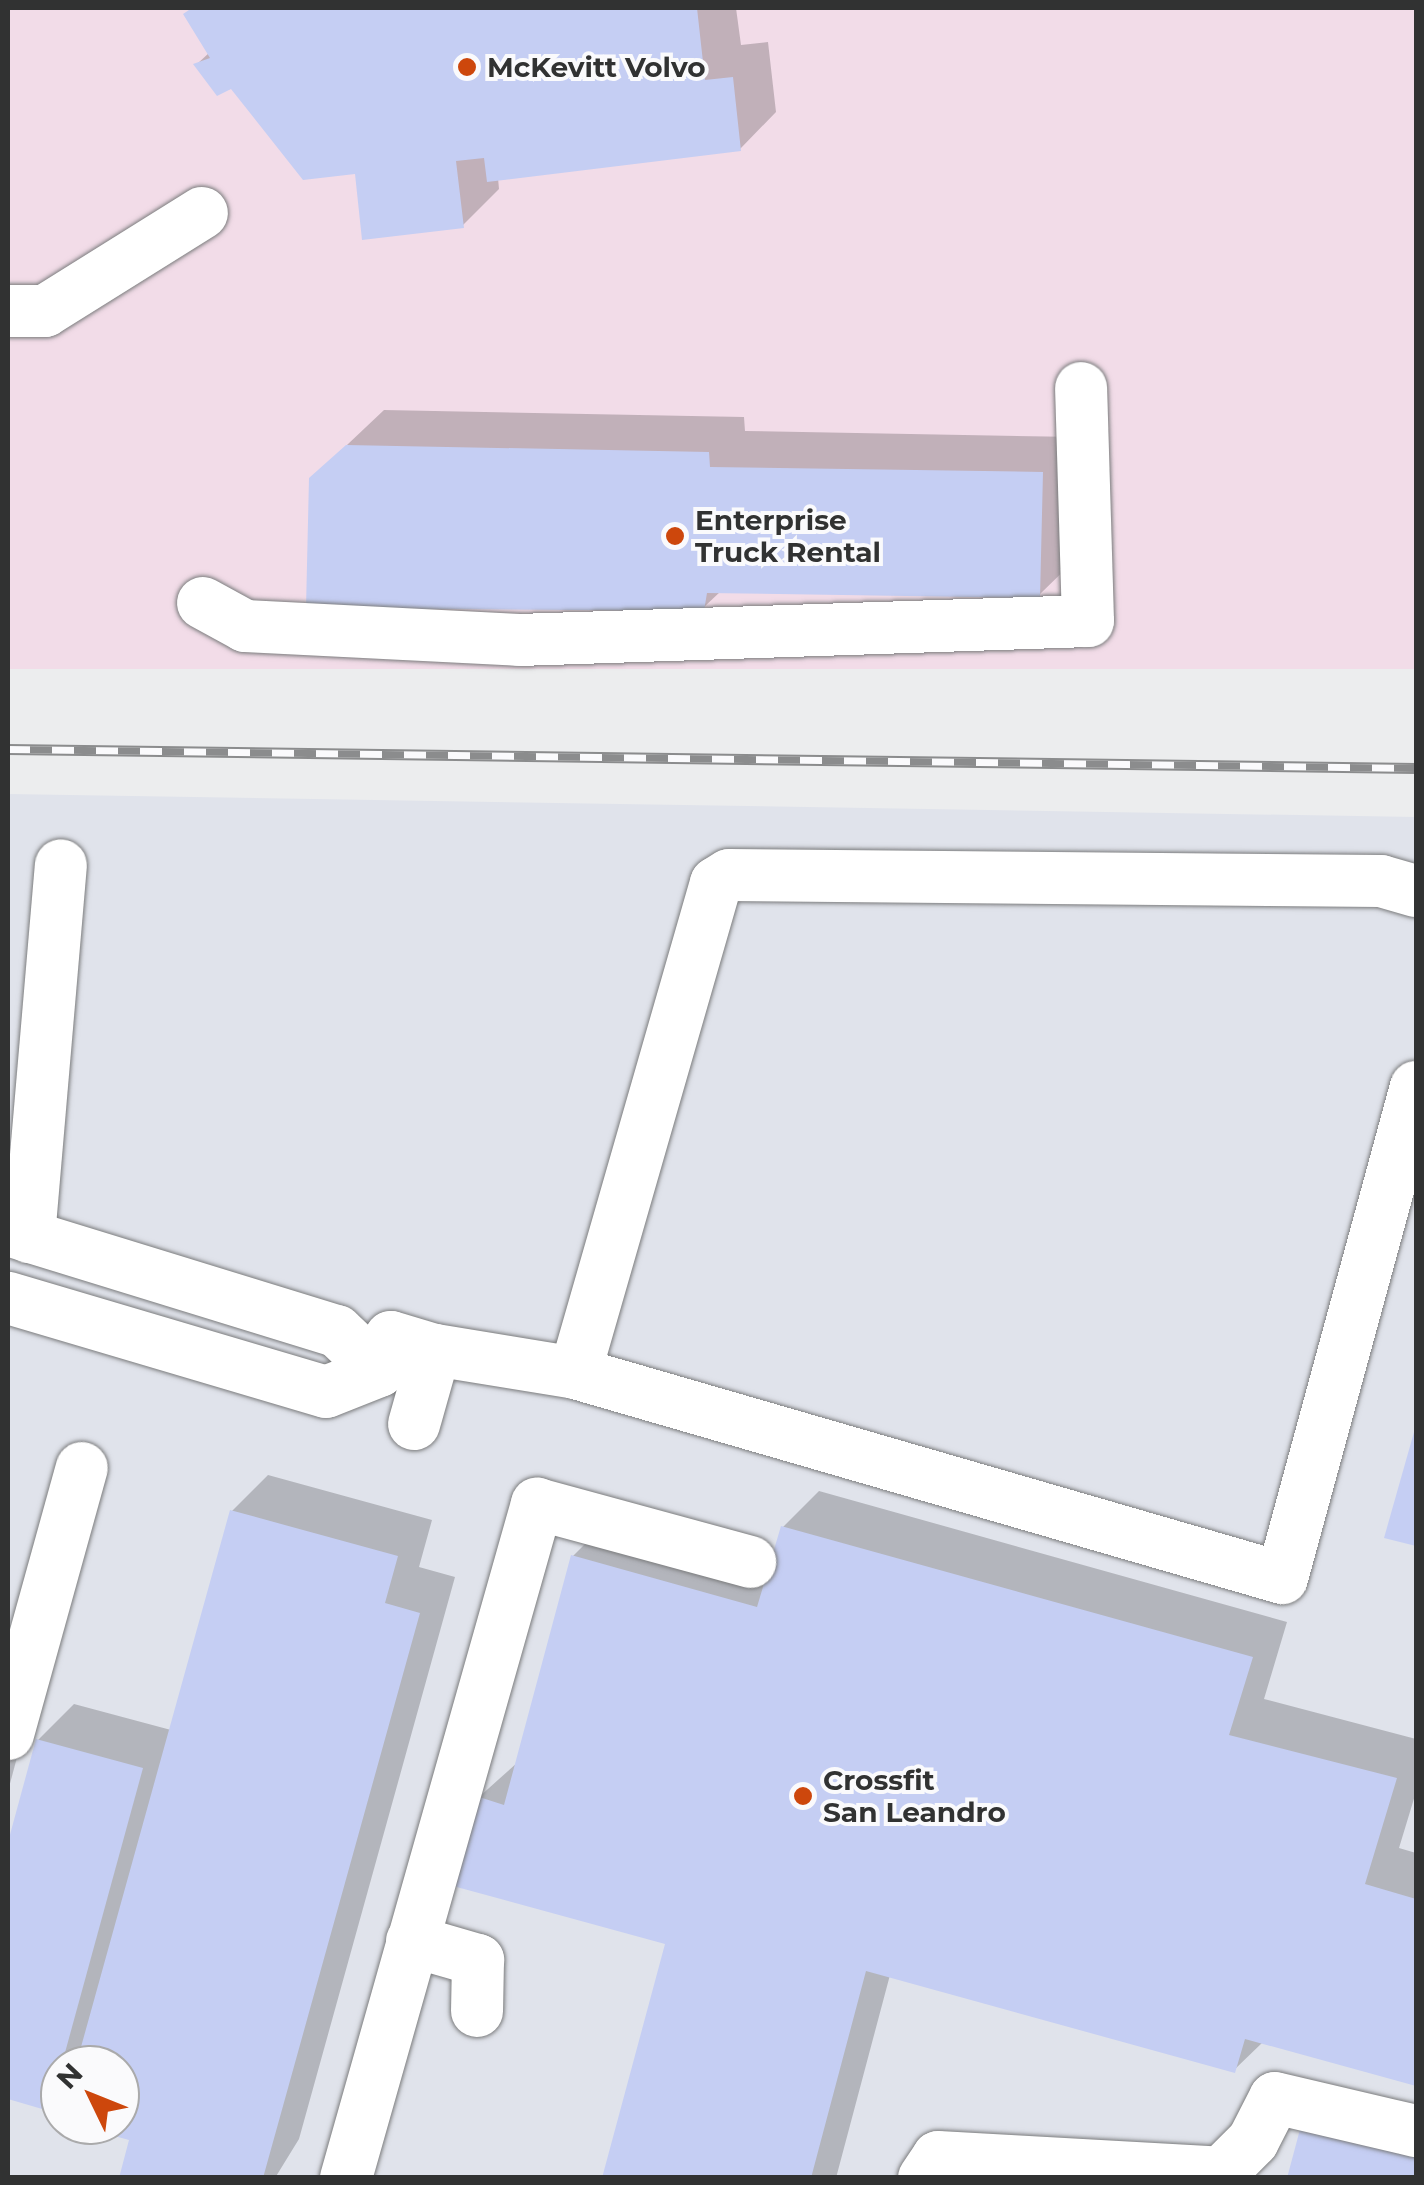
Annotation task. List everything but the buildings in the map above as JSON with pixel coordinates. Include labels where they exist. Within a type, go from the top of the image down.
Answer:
[{"type":"lane","points":[[8,311],[45,311],[202,212]]},
{"type":"lane","points":[[202,603],[246,626],[519,640],[1088,621],[1082,388]]},
{"type":"lane","points":[[61,865],[18,1234],[337,1332],[379,1370]]},
{"type":"lane","points":[[575,1373],[716,883],[728,876],[1381,881],[1416,891]]},
{"type":"lane","points":[[8,1298],[326,1392],[379,1370],[391,1337],[436,1350],[575,1373],[1282,1578],[1416,1087]]},
{"type":"lane","points":[[414,1424],[436,1350]]},
{"type":"lane","points":[[8,1734],[21,1646],[82,1468]]},
{"type":"lane","points":[[346,2178],[537,1504],[750,1562]]},
{"type":"lane","points":[[412,1941],[478,1960],[477,2011]]},
{"type":"lane","points":[[924,2178],[938,2157],[1222,2173],[1253,2141],[1275,2098],[1416,2131]]},
{"type":"shaded area","points":[[8,8],[1416,8],[1416,669],[8,669]]},
{"type":"shaded area","points":[[8,794],[1416,817],[1416,2177],[8,2178]]},
{"type":"railway","points":[[8,749],[1416,768]]},
{"type":"place","name":"McKevitt Volvo","points":[[467,67]]},
{"type":"place","name":"Enterprise Truck Rental","points":[[675,536]]},
{"type":"place","name":"Crossfit San Leandro","points":[[803,1796]]}]
